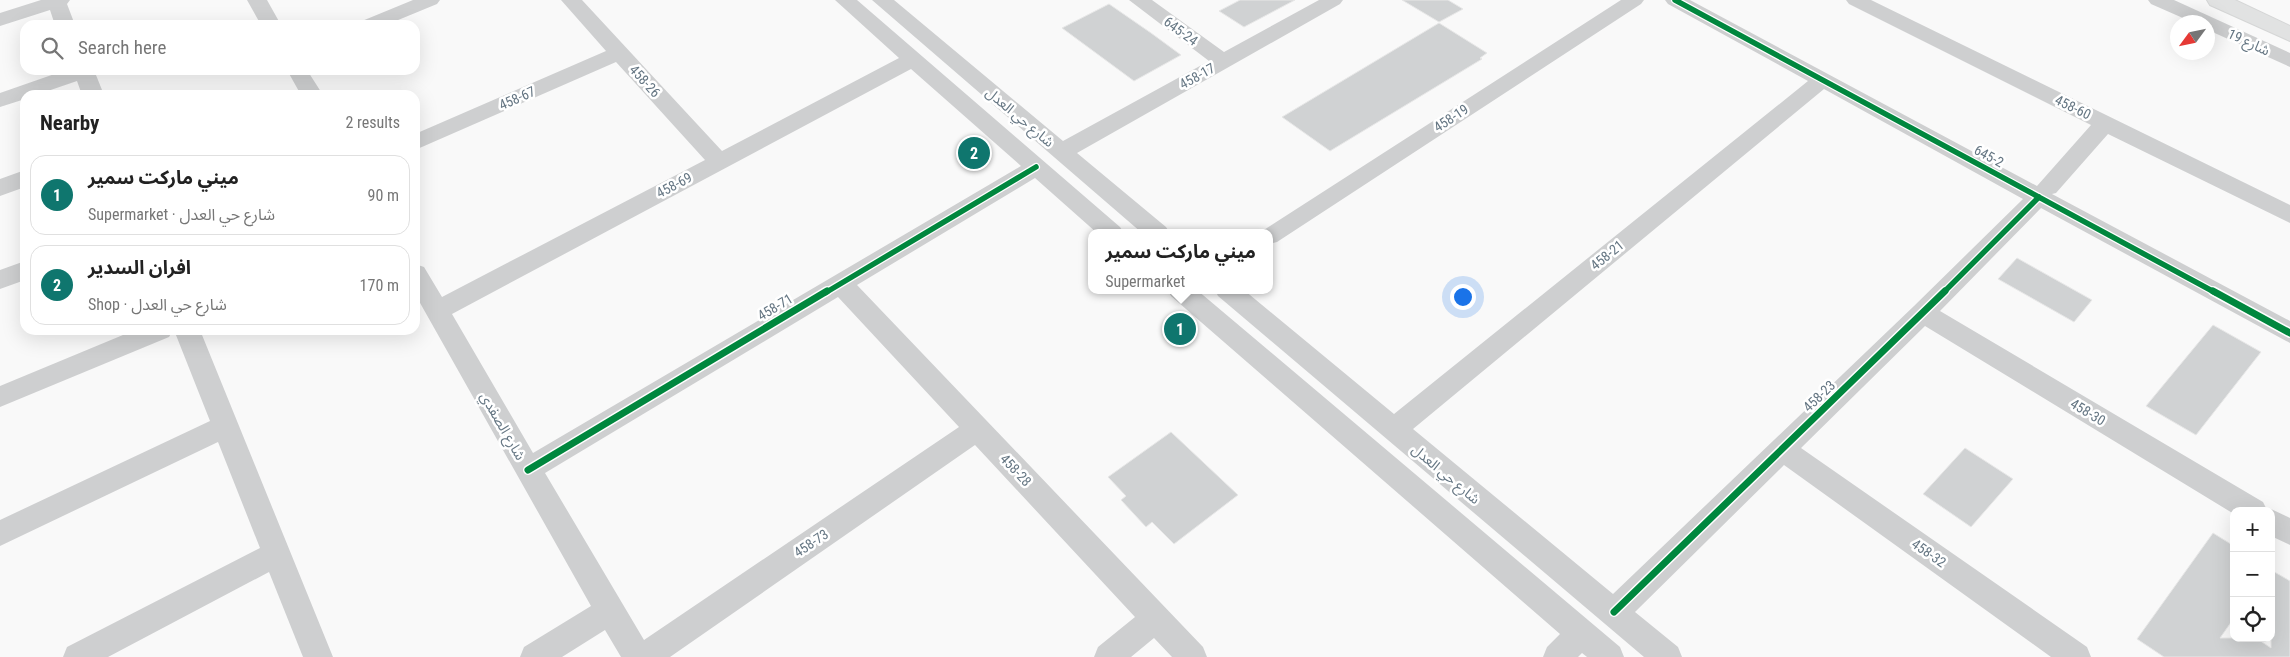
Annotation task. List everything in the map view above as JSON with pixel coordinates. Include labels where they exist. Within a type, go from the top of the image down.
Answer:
[{"type":"highway","points":[[2218,0],[2290,32]]},
{"type":"street","points":[[257,0],[268,20]]},
{"type":"street","points":[[381,20],[430,0]]},
{"type":"street","name":"458-26","points":[[571,0],[719,162]]},
{"type":"street","name":"شارع حي العدل","points":[[845,0],[1107,229]]},
{"type":"street","name":"شارع حي العدل","points":[[882,0],[1153,229]]},
{"type":"street","name":"645-24","points":[[1139,0],[1223,61]]},
{"type":"street","name":"458-17","points":[[1061,152],[1332,0]]},
{"type":"street","name":"458-19","points":[[1273,233],[1634,0]]},
{"type":"street","name":"645-2","points":[[1676,0],[1763,40],[2044,192],[2290,333]]},
{"type":"street","name":"645-2","points":[[1701,0],[1822,80],[2290,315]]},
{"type":"street","name":"458-60","points":[[1856,0],[2290,215]]},
{"type":"street","name":"شارع 19","points":[[2158,0],[2190,15]]},
{"type":"street","points":[[0,20],[58,1],[64,20]]},
{"type":"street","name":"شارع 19","points":[[2215,27],[2290,61]]},
{"type":"street","name":"458-67","points":[[420,141],[619,52]]},
{"type":"street","name":"458-69","points":[[437,311],[912,60]]},
{"type":"street","points":[[28,90],[70,75]]},
{"type":"street","points":[[86,75],[91,90]]},
{"type":"street","points":[[300,75],[309,90]]},
{"type":"street","name":"458-21","points":[[1393,430],[1822,80]]},
{"type":"street","points":[[0,100],[20,93]]},
{"type":"street","name":"458-23","points":[[1614,612],[1923,314],[2044,192],[2105,123]]},
{"type":"street","name":"458-71","points":[[528,470],[1036,167]]},
{"type":"street","points":[[0,188],[20,180]]},
{"type":"street","points":[[0,280],[20,272]]},
{"type":"street","name":"شارع الصفدي","points":[[420,282],[636,657]]},
{"type":"street","name":"458-28","points":[[840,283],[1192,657]]},
{"type":"street","points":[[1185,294],[1609,657]]},
{"type":"street","name":"شارع حي العدل","points":[[1232,294],[1667,657]]},
{"type":"street","name":"458-30","points":[[1923,314],[2246,507]]},
{"type":"street","points":[[0,398],[148,335]]},
{"type":"street","points":[[189,335],[318,657]]},
{"type":"street","points":[[0,534],[225,426]]},
{"type":"street","name":"458-73","points":[[646,657],[977,429]]},
{"type":"street","name":"458-32","points":[[1782,449],[2076,657]]},
{"type":"street","points":[[2275,524],[2290,533]]},
{"type":"street","points":[[78,657],[276,554]]},
{"type":"street","points":[[1558,657],[1591,594]]},
{"type":"street","points":[[534,657],[609,611]]},
{"type":"street","points":[[1109,657],[1155,618]]},
{"type":"building","points":[[1240,0],[1295,0],[1244,27],[1219,11]]},
{"type":"building","points":[[1402,0],[1448,0],[1463,9],[1439,22]]},
{"type":"building","points":[[1109,4],[1181,55],[1134,81],[1062,28]]},
{"type":"building","points":[[1439,23],[1487,53],[1480,58],[1482,59],[1330,151],[1282,117]]},
{"type":"building","points":[[2017,258],[2092,300],[2074,322],[1998,279]]},
{"type":"building","points":[[2213,325],[2261,352],[2196,435],[2146,406]]},
{"type":"building","points":[[1171,432],[1238,495],[1174,544],[1152,522],[1146,527],[1121,500],[1126,496],[1108,477]]},
{"type":"building","points":[[1965,448],[2013,479],[1971,527],[1923,494]]},
{"type":"building","points":[[2213,533],[2230,544],[2230,624],[2220,638],[2230,638],[2230,642],[2262,642],[2271,648],[2271,642],[2275,642],[2275,572],[2290,581],[2290,657],[2164,657],[2137,639]]},
{"type":"cycle path","points":[[1675,0],[2290,333]]},
{"type":"cycle path","points":[[528,470],[1036,167]]},
{"type":"cycle path","points":[[1614,612],[1923,313],[2039,197]]},
{"type":"place","name":"افران السدير","points":[[974,153]]},
{"type":"place","name":"ميني ماركت سمير","points":[[1180,329]]}]
